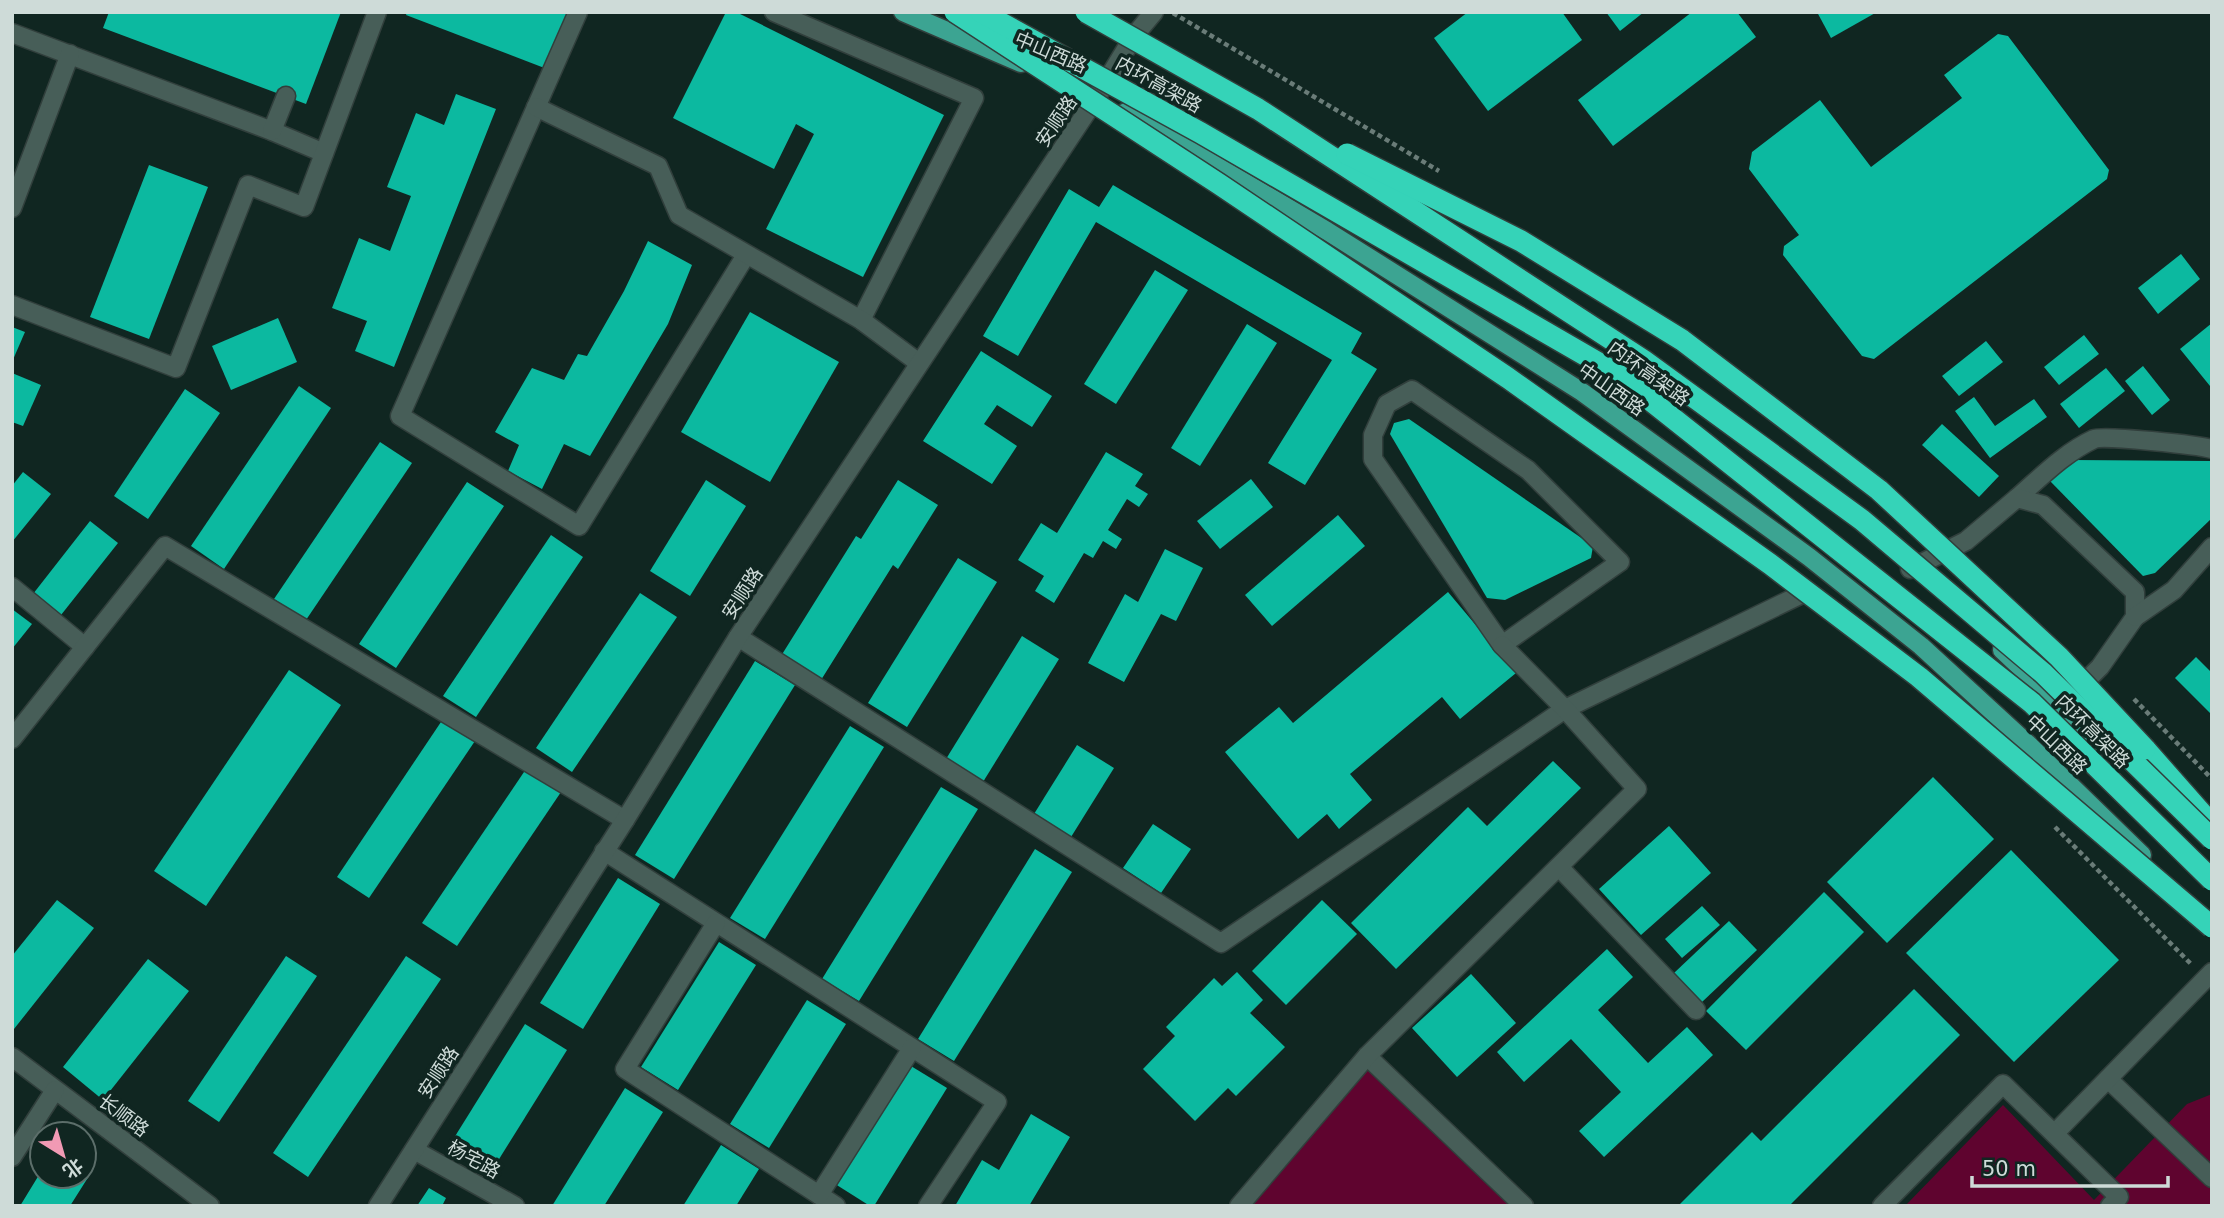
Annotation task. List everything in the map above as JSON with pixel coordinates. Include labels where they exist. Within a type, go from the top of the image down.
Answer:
[{"type":"highway","points":[[955,12],[1219,184],[1508,378],[1770,564],[1919,677],[2212,925]]},
{"type":"highway","name":"内环高架路","points":[[981,12],[1201,133],[1616,373],[2032,703],[2212,880]]},
{"type":"highway","name":"内环高架路","points":[[1086,12],[1258,109],[1643,360],[1862,520],[2043,673],[2212,839]]},
{"type":"highway","points":[[1258,109],[1521,241],[1682,340],[1879,490],[2059,657],[2212,825]]},
{"type":"highway","points":[[2043,673],[2212,820]]},
{"type":"main road","name":"中山西路","points":[[903,12],[1098,95],[1327,231],[1582,392],[1809,557],[1921,646],[2030,746],[2212,925]]},
{"type":"main road","name":"中山西路","points":[[1101,12],[1134,36],[1506,264],[1807,480],[1983,632],[2212,846]]},
{"type":"street","points":[[12,305],[176,368],[248,186],[304,207],[377,12]]},
{"type":"street","points":[[578,12],[400,416],[579,526],[746,255]]},
{"type":"street","points":[[774,12],[974,98],[861,320]]},
{"type":"street","name":"安顺路","points":[[378,1206],[625,820],[738,637],[1098,95],[1134,36],[1154,12]]},
{"type":"street","points":[[12,33],[324,153]]},
{"type":"street","points":[[12,208],[70,54]]},
{"type":"street","points":[[272,131],[286,96]]},
{"type":"street","points":[[536,107],[658,166],[679,215],[861,320],[919,363]]},
{"type":"street","points":[[1239,1206],[1367,1056],[1637,789],[1565,709],[1502,645],[1373,459],[1373,435],[1387,404],[1412,390],[1528,470],[1620,562],[1502,645]]},
{"type":"street","points":[[1910,569],[1966,541],[2064,457],[2097,438],[2211,448]]},
{"type":"street","points":[[2017,498],[2043,505],[2135,592],[2135,617]]},
{"type":"street","points":[[12,739],[165,546],[625,820]]},
{"type":"street","points":[[2061,706],[2100,667],[2135,617],[2174,590],[2212,547]]},
{"type":"street","points":[[12,587],[85,647]]},
{"type":"street","points":[[738,637],[1222,943],[1565,709],[1806,592]]},
{"type":"street","points":[[604,851],[997,1102],[928,1206]]},
{"type":"street","points":[[1559,867],[1696,1010]]},
{"type":"street","points":[[716,923],[625,1069],[836,1206]]},
{"type":"street","points":[[2054,1133],[2208,975]]},
{"type":"street","points":[[818,1195],[912,1048]]},
{"type":"street","points":[[1367,1056],[1524,1206]]},
{"type":"street","name":"长顺路","points":[[12,1057],[210,1206]]},
{"type":"street","points":[[2108,1079],[2212,1178]]},
{"type":"street","points":[[1882,1206],[2003,1084],[2119,1197],[2110,1206]]},
{"type":"street","points":[[12,1157],[55,1090]]},
{"type":"street","name":"杨宅路","points":[[414,1150],[514,1206]]},
{"type":"path","points":[[2050,822],[2208,975]]},
{"type":"shaded area","points":[[1367,1056],[1524,1206],[1239,1206]]},
{"type":"shaded area","points":[[2212,1094],[2212,1206],[1905,1206],[2003,1105],[2094,1200],[2187,1104]]},
{"type":"building","points":[[109,12],[341,12],[306,104],[103,28]]},
{"type":"building","points":[[407,12],[569,12],[547,69],[406,15]]},
{"type":"building","points":[[726,12],[736,12],[944,115],[863,277],[766,229],[814,134],[796,124],[774,169],[673,118]]},
{"type":"building","points":[[1468,12],[1562,12],[1582,40],[1488,111],[1434,38]]},
{"type":"building","points":[[1606,12],[1644,12],[1620,31]]},
{"type":"building","points":[[1692,12],[1737,12],[1756,37],[1613,146],[1578,100]]},
{"type":"building","points":[[1817,12],[1877,12],[1831,38]]},
{"type":"building","points":[[1998,34],[2008,36],[2109,170],[2107,179],[1874,359],[1862,356],[1783,255],[1784,246],[1799,235],[1749,169],[1752,152],[1820,100],[1871,167],[1962,98],[1944,75]]},
{"type":"building","points":[[456,94],[496,109],[394,367],[355,351],[367,321],[332,308],[359,238],[390,251],[411,196],[387,187],[416,113],[444,125]]},
{"type":"building","points":[[149,165],[208,187],[149,339],[90,317]]},
{"type":"building","points":[[1113,185],[1362,333],[1351,353],[1377,369],[1305,485],[1268,463],[1332,360],[1096,222],[1018,356],[983,336],[1069,189],[1099,207]]},
{"type":"building","points":[[648,241],[692,265],[668,324],[590,456],[564,444],[542,489],[508,471],[519,445],[495,432],[532,368],[564,380],[578,354],[587,356],[624,291]]},
{"type":"building","points":[[2181,254],[2200,279],[2158,314],[2138,288]]},
{"type":"building","points":[[1155,270],[1188,290],[1116,404],[1084,384]]},
{"type":"building","points":[[750,312],[839,362],[770,482],[681,432]]},
{"type":"building","points":[[278,318],[297,362],[231,390],[212,346]]},
{"type":"building","points":[[2212,323],[2212,385],[2210,386],[2180,349]]},
{"type":"building","points":[[1247,324],[1277,343],[1200,466],[1171,448]]},
{"type":"building","points":[[12,327],[25,332],[12,362]]},
{"type":"building","points":[[2084,335],[2099,354],[2059,385],[2044,367]]},
{"type":"building","points":[[1986,341],[2003,362],[1959,396],[1942,376]]},
{"type":"building","points":[[981,351],[1052,396],[1032,427],[997,405],[984,424],[1017,446],[992,484],[923,441]]},
{"type":"building","points":[[2143,366],[2170,400],[2152,415],[2125,381]]},
{"type":"building","points":[[2106,368],[2125,391],[2079,428],[2060,404]]},
{"type":"building","points":[[12,373],[41,385],[23,426],[12,422]]},
{"type":"building","points":[[299,386],[331,408],[224,569],[191,546]]},
{"type":"building","points":[[185,389],[220,413],[148,519],[114,496]]},
{"type":"building","points":[[1974,397],[1995,426],[2034,399],[2047,417],[1990,458],[1955,411]]},
{"type":"building","points":[[1409,419],[1593,546],[1591,558],[1505,600],[1487,598],[1390,434],[1394,423]]},
{"type":"building","points":[[1942,424],[1999,476],[1979,497],[1922,445]]},
{"type":"building","points":[[380,442],[412,463],[306,620],[274,599]]},
{"type":"building","points":[[1106,452],[1143,474],[1135,486],[1148,494],[1139,507],[1127,499],[1108,530],[1122,539],[1116,549],[1103,541],[1093,558],[1084,553],[1054,603],[1035,591],[1044,576],[1018,560],[1041,523],[1057,533]]},
{"type":"building","points":[[2071,460],[2212,461],[2212,518],[2155,573],[2143,576],[2050,481]]},
{"type":"building","points":[[23,472],[51,494],[12,542],[12,486]]},
{"type":"building","points":[[1251,479],[1273,507],[1220,549],[1197,521]]},
{"type":"building","points":[[706,480],[746,506],[690,596],[650,571]]},
{"type":"building","points":[[898,480],[938,505],[898,569],[893,565],[821,680],[781,656],[856,536],[861,539]]},
{"type":"building","points":[[467,482],[504,506],[396,668],[359,644]]},
{"type":"building","points":[[1338,515],[1365,546],[1272,626],[1245,595]]},
{"type":"building","points":[[90,521],[118,543],[61,615],[33,594]]},
{"type":"building","points":[[551,535],[583,557],[476,717],[443,696]]},
{"type":"building","points":[[1165,549],[1203,568],[1176,621],[1161,614],[1124,682],[1088,663],[1125,594],[1138,602]]},
{"type":"building","points":[[958,558],[997,582],[907,727],[868,703]]},
{"type":"building","points":[[1448,592],[1516,673],[1460,719],[1442,697],[1350,774],[1372,800],[1339,829],[1327,814],[1298,839],[1225,752],[1279,707],[1293,723]]},
{"type":"building","points":[[640,593],[677,617],[572,772],[536,748]]},
{"type":"building","points":[[12,609],[32,624],[12,649]]},
{"type":"building","points":[[1022,636],[1059,659],[983,782],[946,759]]},
{"type":"building","points":[[2196,657],[2212,673],[2212,715],[2175,678]]},
{"type":"building","points":[[755,661],[795,685],[674,879],[635,855]]},
{"type":"building","points":[[289,670],[341,705],[206,906],[154,871]]},
{"type":"building","points":[[445,716],[477,738],[369,898],[337,877]]},
{"type":"building","points":[[850,726],[884,747],[765,939],[730,918]]},
{"type":"building","points":[[1077,745],[1114,768],[1071,837],[1034,814]]},
{"type":"building","points":[[1553,761],[1581,788],[1396,969],[1351,923],[1468,807],[1487,826]]},
{"type":"building","points":[[526,769],[561,792],[457,946],[422,923]]},
{"type":"building","points":[[1933,777],[1994,839],[1887,943],[1827,882]]},
{"type":"building","points":[[941,787],[978,809],[859,1001],[822,979]]},
{"type":"building","points":[[1153,824],[1191,849],[1161,893],[1123,868]]},
{"type":"building","points":[[1669,826],[1711,873],[1641,935],[1599,889]]},
{"type":"building","points":[[1035,849],[1072,872],[954,1061],[918,1039]]},
{"type":"building","points":[[2011,850],[2119,960],[2014,1062],[1906,953]]},
{"type":"building","points":[[618,878],[660,904],[583,1029],[540,1003]]},
{"type":"building","points":[[1824,892],[1864,932],[1746,1050],[1706,1011]]},
{"type":"building","points":[[57,900],[94,928],[14,1029],[12,956]]},
{"type":"building","points":[[1322,900],[1357,934],[1286,1005],[1252,971]]},
{"type":"building","points":[[1702,906],[1720,925],[1682,958],[1665,939]]},
{"type":"building","points":[[1729,921],[1757,950],[1702,1002],[1674,973]]},
{"type":"building","points":[[719,942],[756,965],[678,1090],[641,1067]]},
{"type":"building","points":[[1607,949],[1633,977],[1598,1010],[1648,1063],[1687,1027],[1713,1055],[1604,1157],[1579,1131],[1621,1092],[1571,1039],[1524,1082],[1497,1052]]},
{"type":"building","points":[[286,956],[317,976],[219,1122],[188,1101]]},
{"type":"building","points":[[406,956],[441,979],[308,1177],[273,1153]]},
{"type":"building","points":[[148,959],[189,991],[103,1100],[63,1067]]},
{"type":"building","points":[[1237,972],[1263,1000],[1250,1013],[1285,1047],[1236,1096],[1228,1088],[1195,1121],[1143,1069],[1175,1036],[1166,1027],[1214,978],[1222,986]]},
{"type":"building","points":[[1471,974],[1516,1023],[1457,1077],[1412,1028]]},
{"type":"building","points":[[1914,989],[1960,1035],[1789,1206],[1678,1206],[1752,1132],[1761,1141]]},
{"type":"building","points":[[807,1000],[846,1024],[769,1148],[730,1124]]},
{"type":"building","points":[[525,1024],[567,1050],[491,1172],[449,1146]]},
{"type":"building","points":[[906,1063],[947,1088],[874,1206],[870,1206],[832,1182]]},
{"type":"building","points":[[625,1088],[663,1112],[604,1206],[552,1206]]},
{"type":"building","points":[[1031,1114],[1070,1137],[1029,1206],[955,1206],[982,1160],[999,1170]]},
{"type":"building","points":[[721,1145],[759,1169],[736,1206],[683,1206]]},
{"type":"building","points":[[429,1188],[446,1198],[443,1204],[446,1206],[417,1206]]},
{"type":"building","points":[[30,1190],[80,1190],[70,1206],[20,1206]]}]
